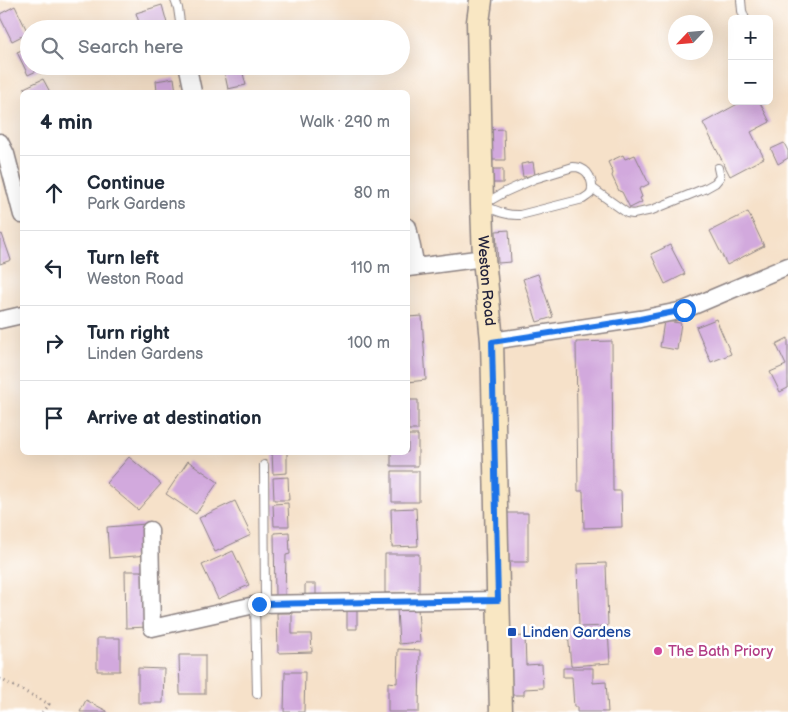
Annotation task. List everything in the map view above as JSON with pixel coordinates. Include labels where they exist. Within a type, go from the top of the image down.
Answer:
[{"type":"street","name":"Weston Road","points":[[481,0],[478,22],[482,205],[484,258],[492,342],[501,712]]},
{"type":"street","points":[[189,75],[193,90]]},
{"type":"street","points":[[0,142],[6,154],[20,207]]},
{"type":"street","points":[[410,247],[412,267],[484,258]]},
{"type":"street","points":[[492,342],[640,319],[684,310],[788,266]]},
{"type":"street","points":[[0,320],[20,315]]},
{"type":"street","points":[[150,530],[152,628],[260,605],[498,600]]},
{"type":"lane","points":[[175,0],[180,20]]},
{"type":"lane","points":[[741,0],[744,15]]},
{"type":"lane","points":[[573,167],[581,168],[587,172],[591,181],[592,188],[589,195],[583,199],[520,215],[508,216],[482,205],[523,183],[573,167]]},
{"type":"lane","points":[[592,188],[628,213],[633,214],[652,210],[706,188],[720,177],[718,168]]},
{"type":"lane","points":[[256,694],[264,465]]},
{"type":"path","points":[[0,679],[49,704],[42,712]]},
{"type":"building","points":[[162,5],[166,20],[138,20],[136,13]]},
{"type":"building","points":[[15,6],[22,20],[20,20],[20,37],[12,41],[0,14]]},
{"type":"building","points":[[225,75],[243,75],[246,85],[228,89]]},
{"type":"building","points":[[174,78],[176,90],[157,90],[156,81]]},
{"type":"building","points":[[43,79],[49,90],[26,90],[24,88]]},
{"type":"building","points":[[736,105],[761,105],[770,122],[751,132],[764,158],[730,176],[703,123]]},
{"type":"building","points":[[504,129],[505,160],[488,160],[487,130]]},
{"type":"building","points":[[784,143],[788,151],[788,158],[778,164],[771,149]]},
{"type":"building","points":[[623,155],[625,159],[635,155],[649,184],[639,189],[642,202],[630,208],[622,192],[619,191],[608,162]]},
{"type":"building","points":[[533,162],[535,175],[523,177],[521,164]]},
{"type":"building","points":[[489,169],[503,169],[503,183],[489,183]]},
{"type":"building","points":[[748,212],[764,246],[727,265],[710,231]]},
{"type":"building","points":[[509,230],[511,262],[498,263],[496,231]]},
{"type":"building","points":[[2,234],[11,260],[0,264],[0,235]]},
{"type":"building","points":[[670,245],[685,274],[665,284],[651,254]]},
{"type":"building","points":[[538,274],[553,317],[537,322],[523,279]]},
{"type":"building","points":[[422,316],[426,380],[410,382],[410,317]]},
{"type":"building","points":[[716,319],[731,354],[711,362],[696,327]]},
{"type":"building","points":[[664,321],[681,323],[677,350],[660,347]]},
{"type":"building","points":[[788,338],[788,388],[780,392],[770,372],[786,365],[776,344]]},
{"type":"building","points":[[612,341],[613,491],[621,491],[622,527],[584,528],[583,491],[578,491],[576,342]]},
{"type":"building","points":[[410,400],[418,400],[418,430],[410,430]]},
{"type":"building","points":[[410,435],[418,435],[418,466],[391,466],[391,455],[410,455]]},
{"type":"building","points":[[272,455],[287,455],[287,473],[273,474]]},
{"type":"building","points":[[129,457],[161,484],[138,510],[106,483]]},
{"type":"building","points":[[188,461],[218,482],[196,514],[166,494]]},
{"type":"building","points":[[392,471],[419,471],[419,502],[392,502]]},
{"type":"building","points":[[288,477],[289,500],[274,500],[273,478]]},
{"type":"building","points":[[235,501],[251,535],[215,552],[199,518]]},
{"type":"building","points":[[288,503],[289,526],[274,526],[273,504]]},
{"type":"building","points":[[416,508],[418,546],[392,547],[391,509]]},
{"type":"building","points":[[506,513],[528,513],[528,562],[506,562]]},
{"type":"building","points":[[146,524],[149,555],[109,558],[107,527]]},
{"type":"building","points":[[289,532],[290,554],[286,555],[285,597],[275,597],[274,533]]},
{"type":"building","points":[[233,551],[249,585],[218,599],[202,565]]},
{"type":"building","points":[[385,554],[419,554],[419,593],[385,593]]},
{"type":"building","points":[[606,563],[608,626],[579,627],[577,564]]},
{"type":"building","points":[[125,571],[147,571],[148,627],[126,628]]},
{"type":"building","points":[[305,584],[316,584],[316,595],[305,596]]},
{"type":"building","points":[[418,608],[420,642],[399,644],[397,609]]},
{"type":"building","points":[[357,610],[357,629],[347,629],[347,611]]},
{"type":"building","points":[[277,613],[292,613],[292,634],[311,634],[312,652],[278,653]]},
{"type":"building","points":[[608,630],[610,663],[571,666],[568,632]]},
{"type":"building","points":[[525,636],[526,665],[542,664],[543,688],[524,689],[524,695],[512,695],[509,637]]},
{"type":"building","points":[[97,638],[120,638],[120,671],[97,671]]},
{"type":"building","points":[[398,649],[420,650],[419,712],[388,712],[388,682],[397,683]]},
{"type":"building","points":[[179,655],[205,655],[205,694],[180,694]]},
{"type":"building","points":[[138,668],[164,669],[163,703],[138,703]]},
{"type":"building","points":[[563,668],[593,668],[593,683],[606,682],[608,712],[577,712],[577,707],[574,707],[572,677],[563,677]]},
{"type":"building","points":[[285,672],[305,672],[304,712],[284,712]]},
{"type":"building","points":[[86,700],[107,711],[107,712],[80,712]]},
{"type":"place","name":"Linden Gardens","points":[[512,632]]},
{"type":"place","name":"The Bath Priory","points":[[658,651]]},
{"type":"route","points":[[259,604],[498,600],[492,342],[640,319],[684,310]]}]
